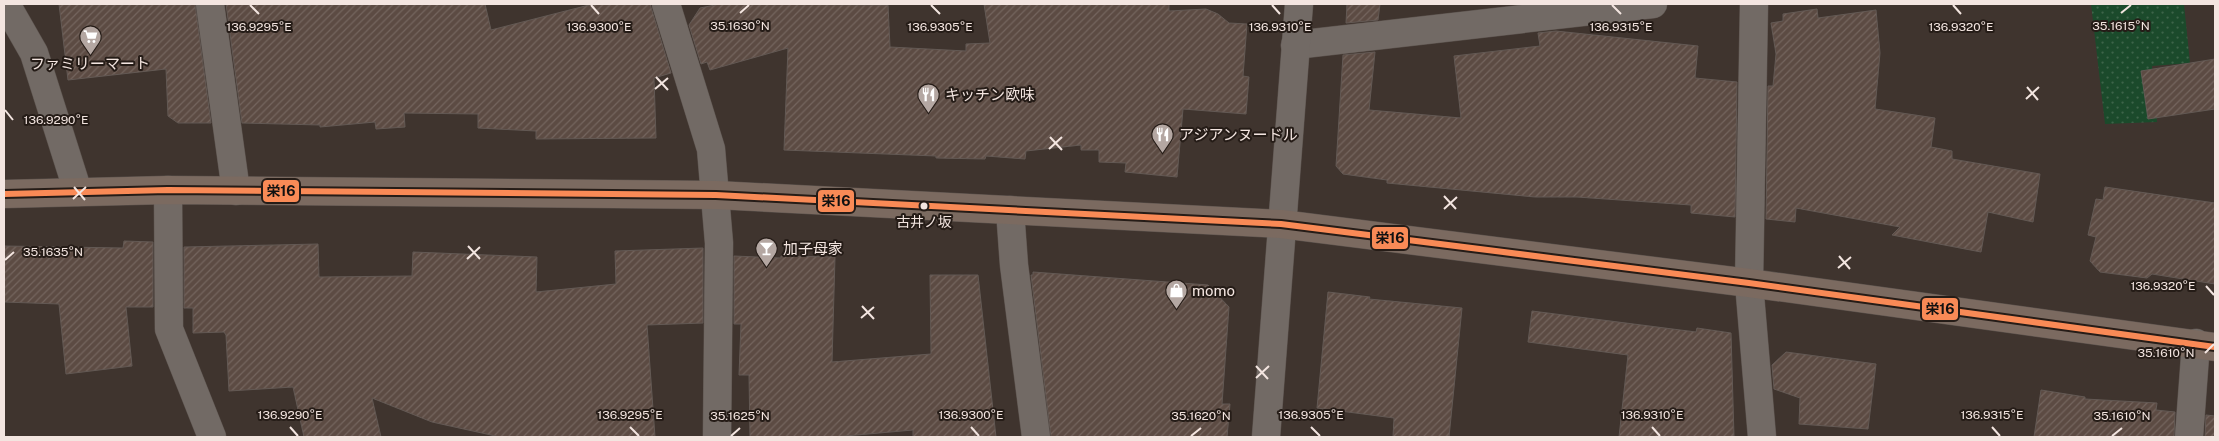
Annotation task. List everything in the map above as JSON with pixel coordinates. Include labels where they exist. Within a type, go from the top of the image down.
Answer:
[{"type":"highway","points":[[4,194],[168,190],[716,195],[1281,224],[1749,283],[2206,345]]},
{"type":"street","points":[[6,4],[34,53],[78,192]]},
{"type":"street","points":[[210,4],[236,191]]},
{"type":"street","points":[[666,4],[711,149],[719,243],[717,437]]},
{"type":"street","points":[[1266,437],[1299,4]]},
{"type":"street","points":[[1295,45],[1653,4]]},
{"type":"street","points":[[1754,4],[1749,283],[1762,437]]},
{"type":"street","points":[[168,190],[169,329],[212,437]]},
{"type":"street","points":[[1010,210],[1014,265],[1036,437]]},
{"type":"street","points":[[2188,437],[2206,345]]},
{"type":"green space","points":[[2091,4],[2184,4],[2190,63],[2152,66],[2157,122],[2105,124]]},
{"type":"building","points":[[59,4],[195,4],[211,123],[178,123],[168,116],[166,69],[68,80]]},
{"type":"building","points":[[226,4],[485,4],[491,30],[593,4],[650,4],[671,73],[654,78],[656,138],[536,139],[536,131],[478,128],[478,114],[404,113],[405,127],[376,129],[375,122],[320,127],[320,125],[242,123]]},
{"type":"building","points":[[720,4],[888,5],[890,47],[966,51],[966,44],[990,43],[984,4],[1169,4],[1169,11],[1206,9],[1218,14],[1229,23],[1247,24],[1243,76],[1249,77],[1246,114],[1183,109],[1177,177],[1125,172],[1126,163],[1099,162],[1099,150],[1081,150],[1081,145],[1026,151],[1025,159],[986,156],[985,159],[936,158],[936,156],[784,150],[788,48],[710,70],[707,62],[701,64],[689,25],[700,8]]},
{"type":"building","points":[[1347,4],[1380,4],[1378,20],[1346,23]]},
{"type":"building","points":[[1817,9],[1818,18],[1876,10],[1880,53],[1875,109],[1935,118],[1931,147],[1952,151],[1952,159],[2040,174],[2033,222],[1988,212],[1981,252],[1892,235],[1900,227],[1796,208],[1795,222],[1766,219],[1768,86],[1773,86],[1776,54],[1771,23],[1783,21],[1783,14]]},
{"type":"building","points":[[1556,31],[1698,46],[1695,78],[1737,82],[1735,217],[1691,213],[1691,205],[1577,197],[1535,197],[1387,183],[1387,180],[1343,174],[1336,166],[1343,55],[1375,52],[1369,110],[1461,118],[1454,56],[1540,46],[1538,33]]},
{"type":"building","points":[[2215,59],[2215,109],[2148,119],[2141,71]]},
{"type":"building","points":[[2105,187],[2215,203],[2215,284],[2152,274],[2147,278],[2100,272],[2090,261],[2096,237],[2088,235],[2096,199],[2103,200]]},
{"type":"building","points":[[124,241],[153,242],[153,307],[126,307],[132,366],[66,374],[59,304],[4,302],[4,246],[123,248]]},
{"type":"building","points":[[318,244],[319,277],[412,276],[413,252],[537,257],[536,292],[616,284],[615,251],[703,248],[703,323],[647,325],[655,437],[500,437],[432,422],[372,398],[381,437],[304,437],[293,387],[229,391],[226,335],[224,332],[193,333],[193,308],[184,308],[184,247]]},
{"type":"building","points":[[734,256],[781,258],[781,256],[835,257],[832,362],[931,354],[930,275],[978,275],[996,437],[913,437],[913,430],[834,437],[750,437],[749,375],[739,375],[741,324],[734,324]]},
{"type":"building","points":[[1033,272],[1208,285],[1229,307],[1222,404],[1230,404],[1227,437],[1051,437],[1031,275],[1033,275]]},
{"type":"building","points":[[1328,292],[1370,297],[1369,299],[1462,308],[1449,437],[1393,437],[1394,418],[1317,408]]},
{"type":"building","points":[[1532,311],[1696,332],[1697,328],[1731,333],[1734,437],[1619,437],[1628,355],[1528,342]]},
{"type":"building","points":[[1786,352],[1876,364],[1868,429],[1799,424],[1800,398],[1774,389],[1772,365]]},
{"type":"building","points":[[2041,390],[2085,397],[2085,399],[2157,403],[2156,410],[2175,412],[2174,437],[2034,437]]},
{"type":"building","points":[[2206,415],[2215,416],[2215,437],[2205,437]]},
{"type":"transit line","name":"栄16","points":[[4,194],[168,190],[716,195],[1281,224],[1749,283],[2215,347]]},
{"type":"place","name":"ファミリーマート","points":[[90,55]]},
{"type":"place","name":"キッチン欧味","points":[[929,114]]},
{"type":"place","name":"アジアンヌードル","points":[[1163,154]]},
{"type":"place","name":"古井ノ坂","points":[[924,206]]},
{"type":"place","name":"加子母家","points":[[767,268]]},
{"type":"place","name":"momo","points":[[1176,310]]}]
